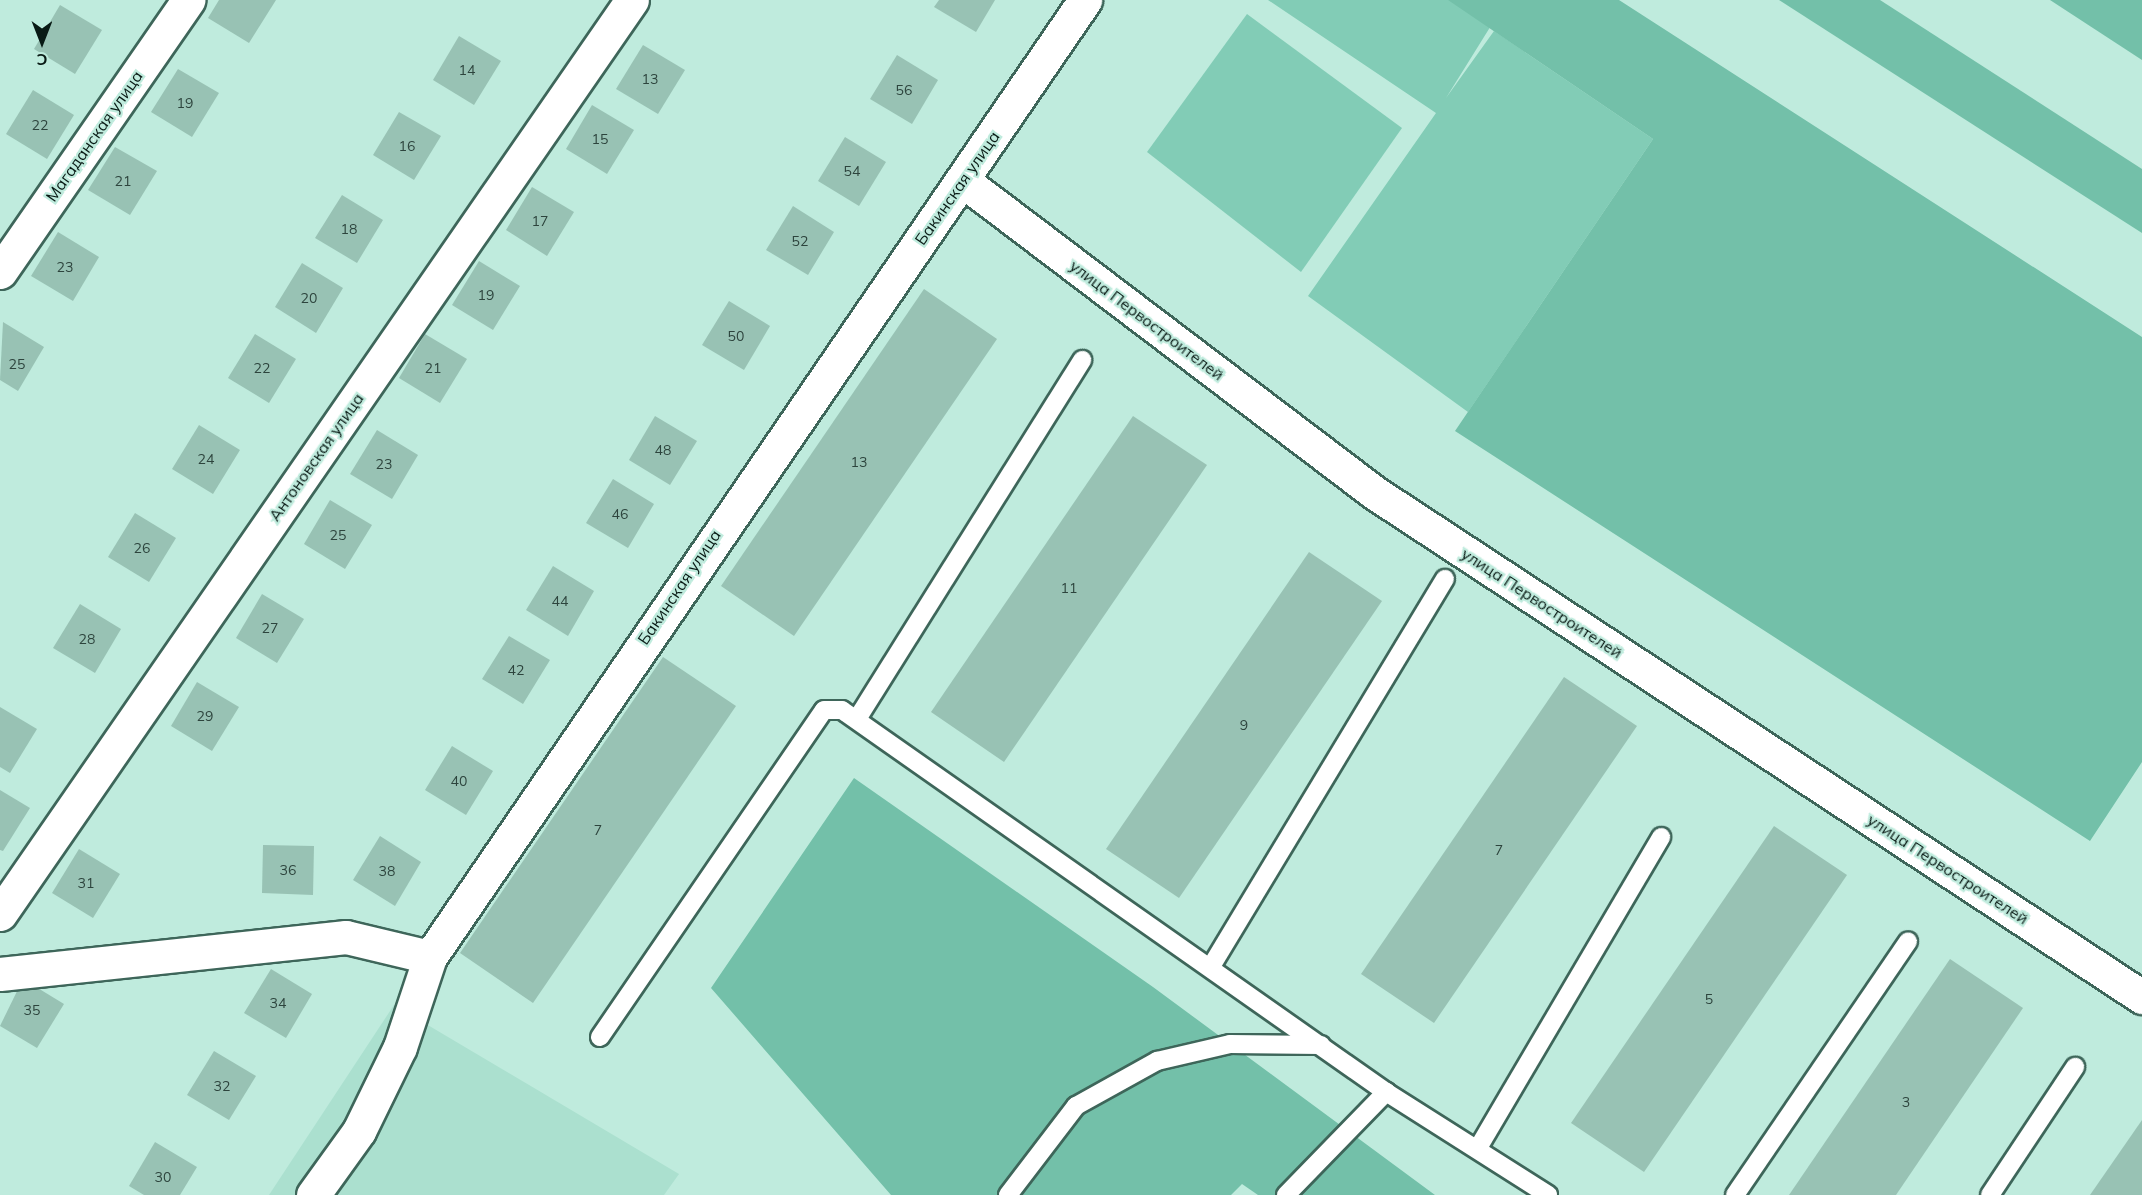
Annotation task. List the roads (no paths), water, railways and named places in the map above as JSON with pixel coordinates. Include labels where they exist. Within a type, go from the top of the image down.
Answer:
[{"type":"street","name":"Магаданская улица","points":[[0,272],[188,0]]},
{"type":"street","name":"Антоновская улица","points":[[0,914],[632,0]]},
{"type":"street","name":"Бакинская улица","points":[[313,1195],[359,1131],[400,1047],[430,957],[1085,0]]},
{"type":"street","name":"улица Первостроителей","points":[[962,180],[1375,493],[2142,997]]},
{"type":"street","points":[[0,974],[346,937],[430,957]]},
{"type":"lane","points":[[857,719],[1082,360]]},
{"type":"lane","points":[[1212,965],[1445,579]]},
{"type":"lane","points":[[600,1037],[825,710],[842,710],[1212,965],[1386,1092],[1478,1148],[1548,1195]]},
{"type":"lane","points":[[1478,1148],[1661,837]]},
{"type":"lane","points":[[1735,1195],[1908,941]]},
{"type":"lane","points":[[1008,1195],[1076,1106],[1157,1061],[1230,1044],[1321,1045]]},
{"type":"lane","points":[[1990,1195],[2075,1067]]},
{"type":"lane","points":[[1286,1195],[1386,1092]]}]
